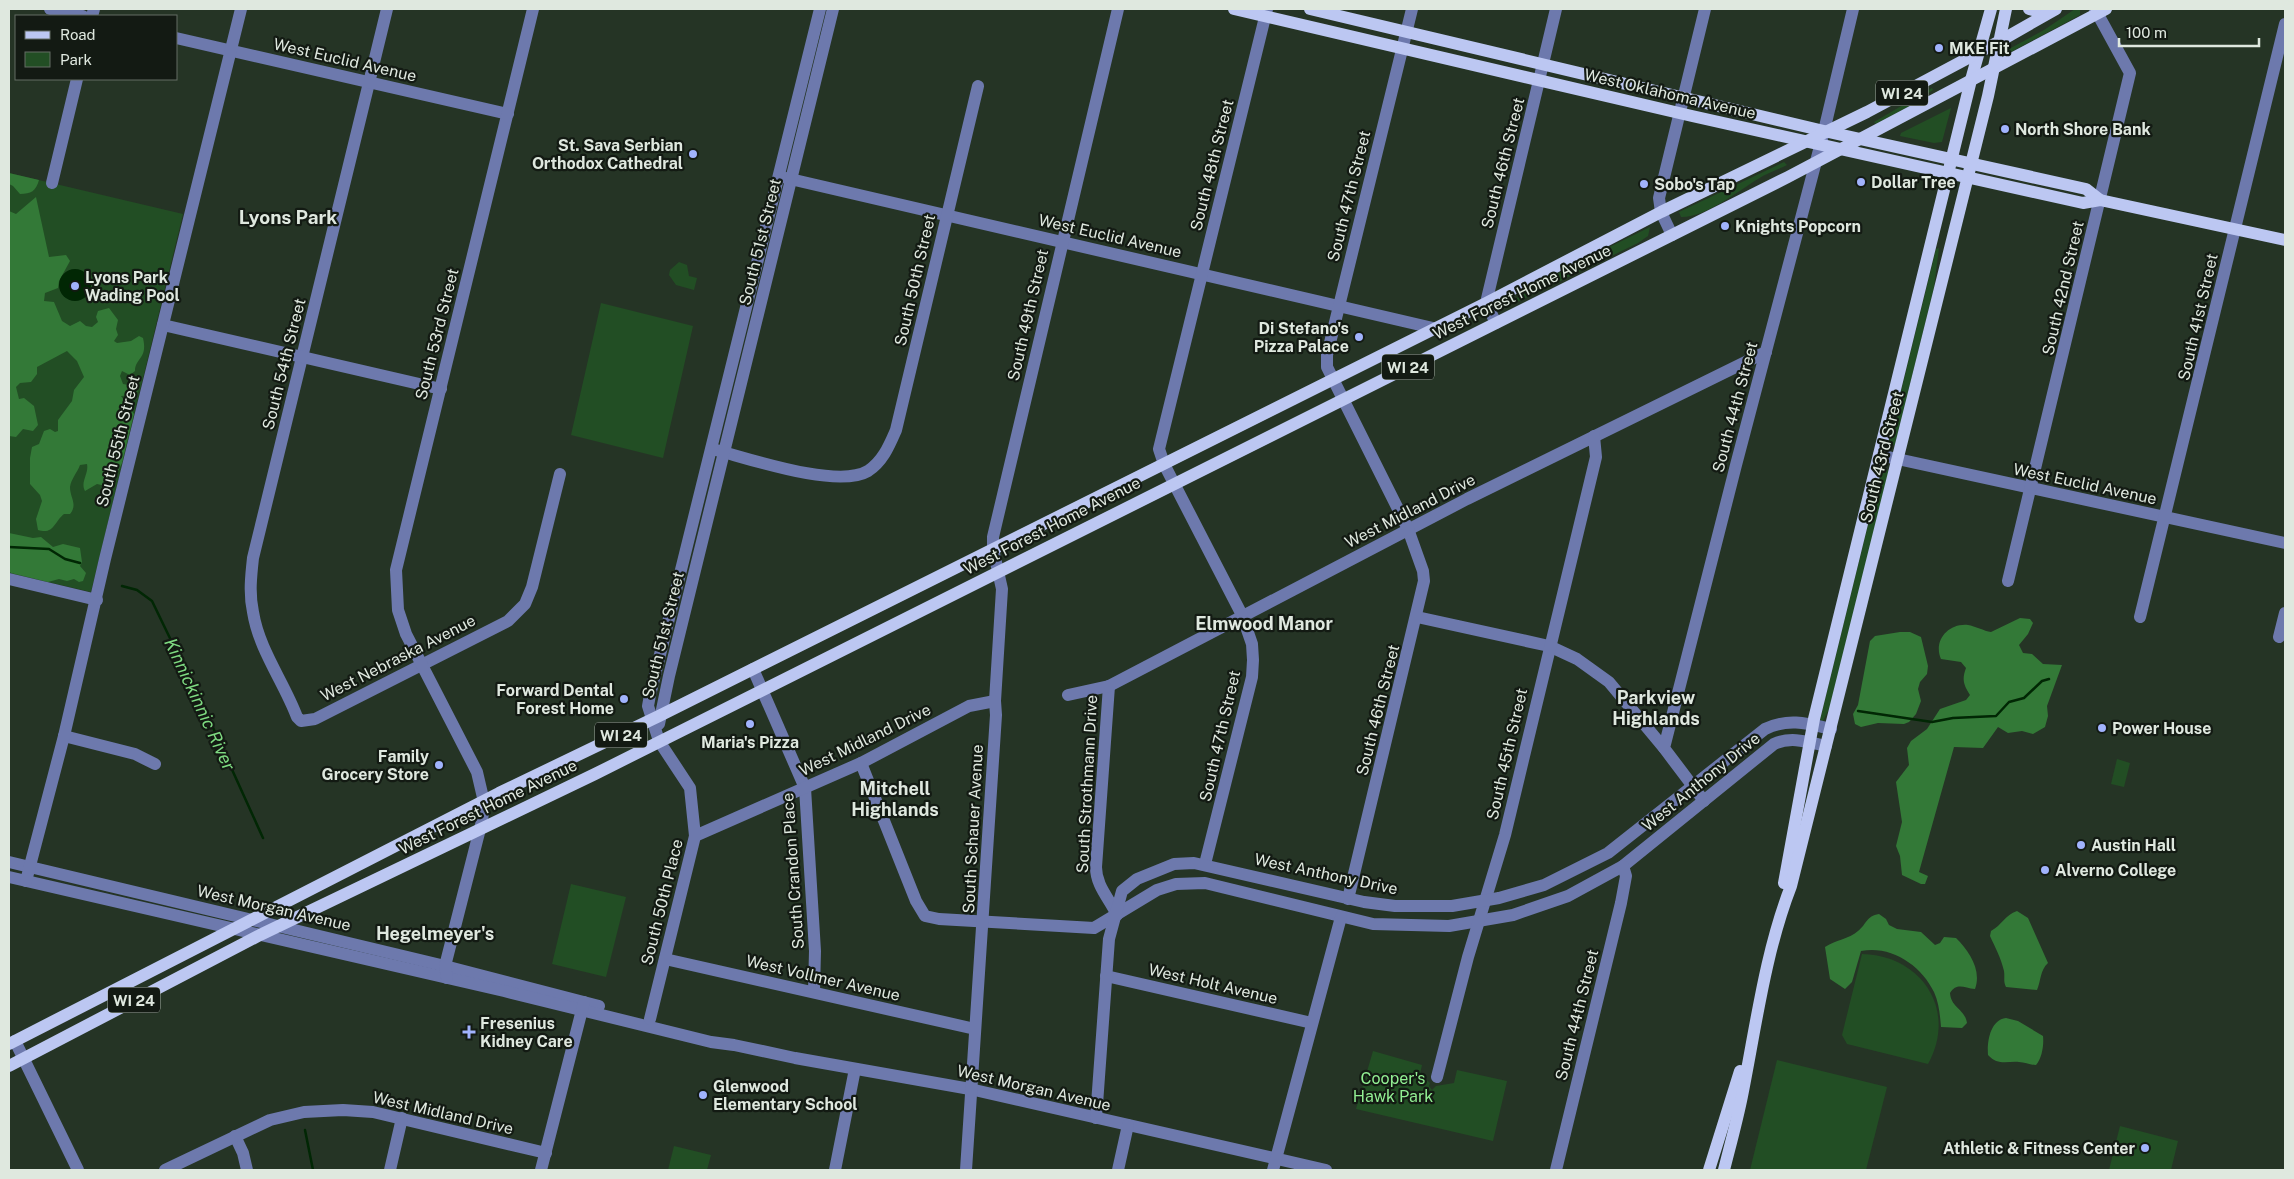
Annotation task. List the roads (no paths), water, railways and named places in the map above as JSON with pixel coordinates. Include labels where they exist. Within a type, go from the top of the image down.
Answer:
[{"type":"main road","name":"West Oklahoma Avenue","points":[[1234,9],[1266,13],[1402,49],[1966,178],[2083,203],[2100,200],[2285,240]]},
{"type":"main road","name":"West Oklahoma Avenue","points":[[1310,9],[1824,131],[2086,189],[2100,200]]},
{"type":"main road","name":"South 43rd Street","points":[[1782,910],[1784,883],[1813,724],[1971,80],[1991,9]]},
{"type":"main road","name":"South 43rd Street","points":[[1724,1170],[1742,1098],[1752,1035],[1782,910],[1791,886],[1826,746],[1994,68],[2006,9]]},
{"type":"main road","points":[[2029,9],[2041,12],[2053,10]]},
{"type":"main road","name":"West Forest Home Avenue","points":[[12,1042],[231,928],[993,549],[1169,474],[1339,389],[1434,328],[1661,212],[1824,131],[1867,112],[2000,41],[2053,10]]},
{"type":"main road","name":"West Forest Home Avenue","points":[[9,1066],[277,926],[763,690],[999,571],[1169,474],[1339,389],[1496,323],[1863,139],[2100,10]]},
{"type":"main road","points":[[1768,133],[1774,145],[1771,158]]},
{"type":"main road","name":"South 43rd Street","points":[[1709,1170],[1722,1124],[1752,1035]]},
{"type":"street","points":[[50,9],[78,15]]},
{"type":"street","name":"South 55th Street","points":[[26,881],[64,736],[241,9]]},
{"type":"street","name":"South 54th Street","points":[[302,721],[297,717],[262,644],[253,614],[250,585],[253,558],[388,9]]},
{"type":"street","name":"South 53rd Street","points":[[484,802],[477,772],[406,634],[398,610],[396,570],[533,9]]},
{"type":"street","name":"South 51st Street","points":[[656,718],[648,706],[650,695],[820,9]]},
{"type":"street","name":"South 51st Street","points":[[659,741],[656,718],[793,180],[833,9]]},
{"type":"street","name":"South 49th Street","points":[[999,571],[993,549],[993,537],[1118,9]]},
{"type":"street","name":"South 47th Street","points":[[1408,529],[1327,367],[1327,356],[1412,9]]},
{"type":"street","name":"South 46th Street","points":[[1486,303],[1556,9]]},
{"type":"street","points":[[1672,235],[1661,212],[1659,198],[1705,9]]},
{"type":"street","name":"South 44th Street","points":[[1664,748],[1736,465],[1821,144],[1853,9]]},
{"type":"street","name":"South 42nd Street","points":[[2008,581],[2130,73],[2100,10]]},
{"type":"street","name":"South 48th Street","points":[[1169,474],[1159,449],[1266,13]]},
{"type":"street","name":"South 41st Street","points":[[2140,617],[2166,518],[2285,24]]},
{"type":"street","name":"West Euclid Avenue","points":[[178,38],[508,114]]},
{"type":"street","points":[[52,183],[77,80]]},
{"type":"street","name":"South 50th Street","points":[[724,452],[817,475],[841,477],[866,472],[884,456],[896,430],[978,86]]},
{"type":"street","name":"West Euclid Avenue","points":[[778,177],[1202,274],[1338,308],[1434,328]]},
{"type":"street","points":[[1486,303],[1496,323]]},
{"type":"street","points":[[163,325],[441,389]]},
{"type":"street","name":"West Midland Drive","points":[[1068,695],[1109,686],[1408,529],[1766,352]]},
{"type":"street","name":"South 45th Street","points":[[1437,1077],[1468,957],[1505,835],[1596,457],[1594,436]]},
{"type":"street","points":[[711,449],[724,452]]},
{"type":"street","name":"West Euclid Avenue","points":[[1879,455],[2285,543]]},
{"type":"street","name":"West Nebraska Avenue","points":[[302,721],[315,719],[508,621],[525,604],[532,588],[560,474]]},
{"type":"street","name":"South 47th Street","points":[[1169,474],[1242,615],[1252,644],[1253,669],[1205,864]]},
{"type":"street","name":"South 46th Street","points":[[1348,899],[1422,594],[1423,571],[1408,529]]},
{"type":"street","name":"South Schauer Avenue","points":[[970,1089],[984,922],[996,715],[995,701],[1002,589],[999,571]]},
{"type":"street","points":[[9,579],[97,600]]},
{"type":"street","points":[[2279,637],[2285,613]]},
{"type":"street","points":[[1417,616],[1549,646],[1590,666],[1609,682],[1664,748],[1704,801]]},
{"type":"street","name":"South Crandon Place","points":[[753,668],[805,788],[815,951],[814,992]]},
{"type":"street","name":"South Strothmann Drive","points":[[1109,686],[1096,872],[1098,882],[1116,915]]},
{"type":"street","name":"West Midland Drive","points":[[695,836],[861,763],[969,706],[995,701]]},
{"type":"street","name":"West Anthony Drive","points":[[1116,915],[1122,891],[1142,876],[1174,864],[1205,864],[1348,899],[1409,908],[1452,906],[1485,901],[1544,885],[1598,858],[1629,837],[1692,785],[1765,729],[1786,722],[1796,721],[1830,729]]},
{"type":"street","points":[[64,736],[135,754],[154,764]]},
{"type":"street","name":"West Anthony Drive","points":[[861,763],[916,901],[926,916],[939,919],[1094,928],[1157,890],[1190,883],[1205,883],[1373,924],[1449,926],[1513,915],[1544,906],[1592,885],[1623,866],[1774,744],[1784,739],[1826,746]]},
{"type":"street","name":"South 50th Place","points":[[650,1019],[695,836],[690,788],[659,741]]},
{"type":"street","points":[[446,972],[484,802]]},
{"type":"street","name":"West Morgan Avenue","points":[[9,862],[277,926],[711,1042],[970,1089],[1096,1118],[1275,1165],[1326,1170]]},
{"type":"street","name":"South 44th Street","points":[[1556,1170],[1621,903],[1626,876],[1623,866]]},
{"type":"street","name":"West Morgan Avenue","points":[[9,877],[260,935],[446,972]]},
{"type":"street","points":[[1096,1118],[1106,976],[1110,940],[1116,915]]},
{"type":"street","points":[[1275,1165],[1341,917]]},
{"type":"street","name":"West Vollmer Avenue","points":[[664,959],[974,1029]]},
{"type":"street","name":"West Holt Avenue","points":[[1106,976],[1312,1023]]},
{"type":"street","points":[[541,1170],[582,1006]]},
{"type":"street","name":"West Morgan Avenue","points":[[582,1006],[650,1019],[712,1036],[734,1045]]},
{"type":"street","points":[[12,1042],[78,1170]]},
{"type":"street","points":[[835,1170],[855,1069]]},
{"type":"street","points":[[966,1170],[970,1089]]},
{"type":"street","name":"West Midland Drive","points":[[165,1170],[270,1120],[304,1112],[342,1110],[374,1112],[546,1153]]},
{"type":"street","points":[[390,1170],[402,1118]]},
{"type":"street","points":[[1118,1170],[1128,1126]]},
{"type":"street","points":[[235,1136],[243,1153],[247,1170]]},
{"type":"waterway","name":"Kinnickinnic River","points":[[9,547],[49,549],[65,559],[80,563]]},
{"type":"waterway","name":"Kinnickinnic River","points":[[122,586],[137,590],[152,601],[210,721],[263,838]]},
{"type":"waterway","points":[[1858,711],[1932,722],[1953,718],[1996,716],[2009,702],[2024,698],[2042,681],[2049,679]]},
{"type":"waterway","name":"Kinnickinnic River","points":[[305,1130],[313,1170]]},
{"type":"place","name":"MKE Fit","points":[[1939,48]]},
{"type":"place","name":"North Shore Bank","points":[[2005,129]]},
{"type":"place","name":"St. Sava Serbian Orthodox Cathedral","points":[[693,154]]},
{"type":"place","name":"Dollar Tree","points":[[1861,182]]},
{"type":"place","name":"Sobo's Tap","points":[[1644,184]]},
{"type":"place","name":"Knights Popcorn","points":[[1725,226]]},
{"type":"place","name":"Lyons Park Wading Pool","points":[[75,286]]},
{"type":"place","name":"Di Stefano's Pizza Palace","points":[[1359,337]]},
{"type":"place","name":"Forward Dental Forest Home","points":[[624,699]]},
{"type":"place","name":"Maria's Pizza","points":[[750,724]]},
{"type":"place","name":"Power House","points":[[2102,728]]},
{"type":"place","name":"Family Grocery Store","points":[[439,765]]},
{"type":"place","name":"Austin Hall","points":[[2081,845]]},
{"type":"place","name":"Alverno College","points":[[2045,870]]},
{"type":"place","name":"Fresenius Kidney Care","points":[[469,1032]]},
{"type":"place","name":"Glenwood Elementary School","points":[[703,1095]]},
{"type":"place","name":"Athletic & Fitness Center","points":[[2145,1148]]},
{"type":"district","name":"Lyons Park","points":[[288,217]]},
{"type":"district","name":"Elmwood Manor","points":[[1264,623]]},
{"type":"district","name":"Parkview Highlands","points":[[1656,708]]},
{"type":"district","name":"Mitchell Highlands","points":[[895,798]]},
{"type":"district","name":"Hegelmeyer's","points":[[435,933]]},
{"type":"park label","name":"Cooper's Hawk Park","points":[[1393,1087]]}]
